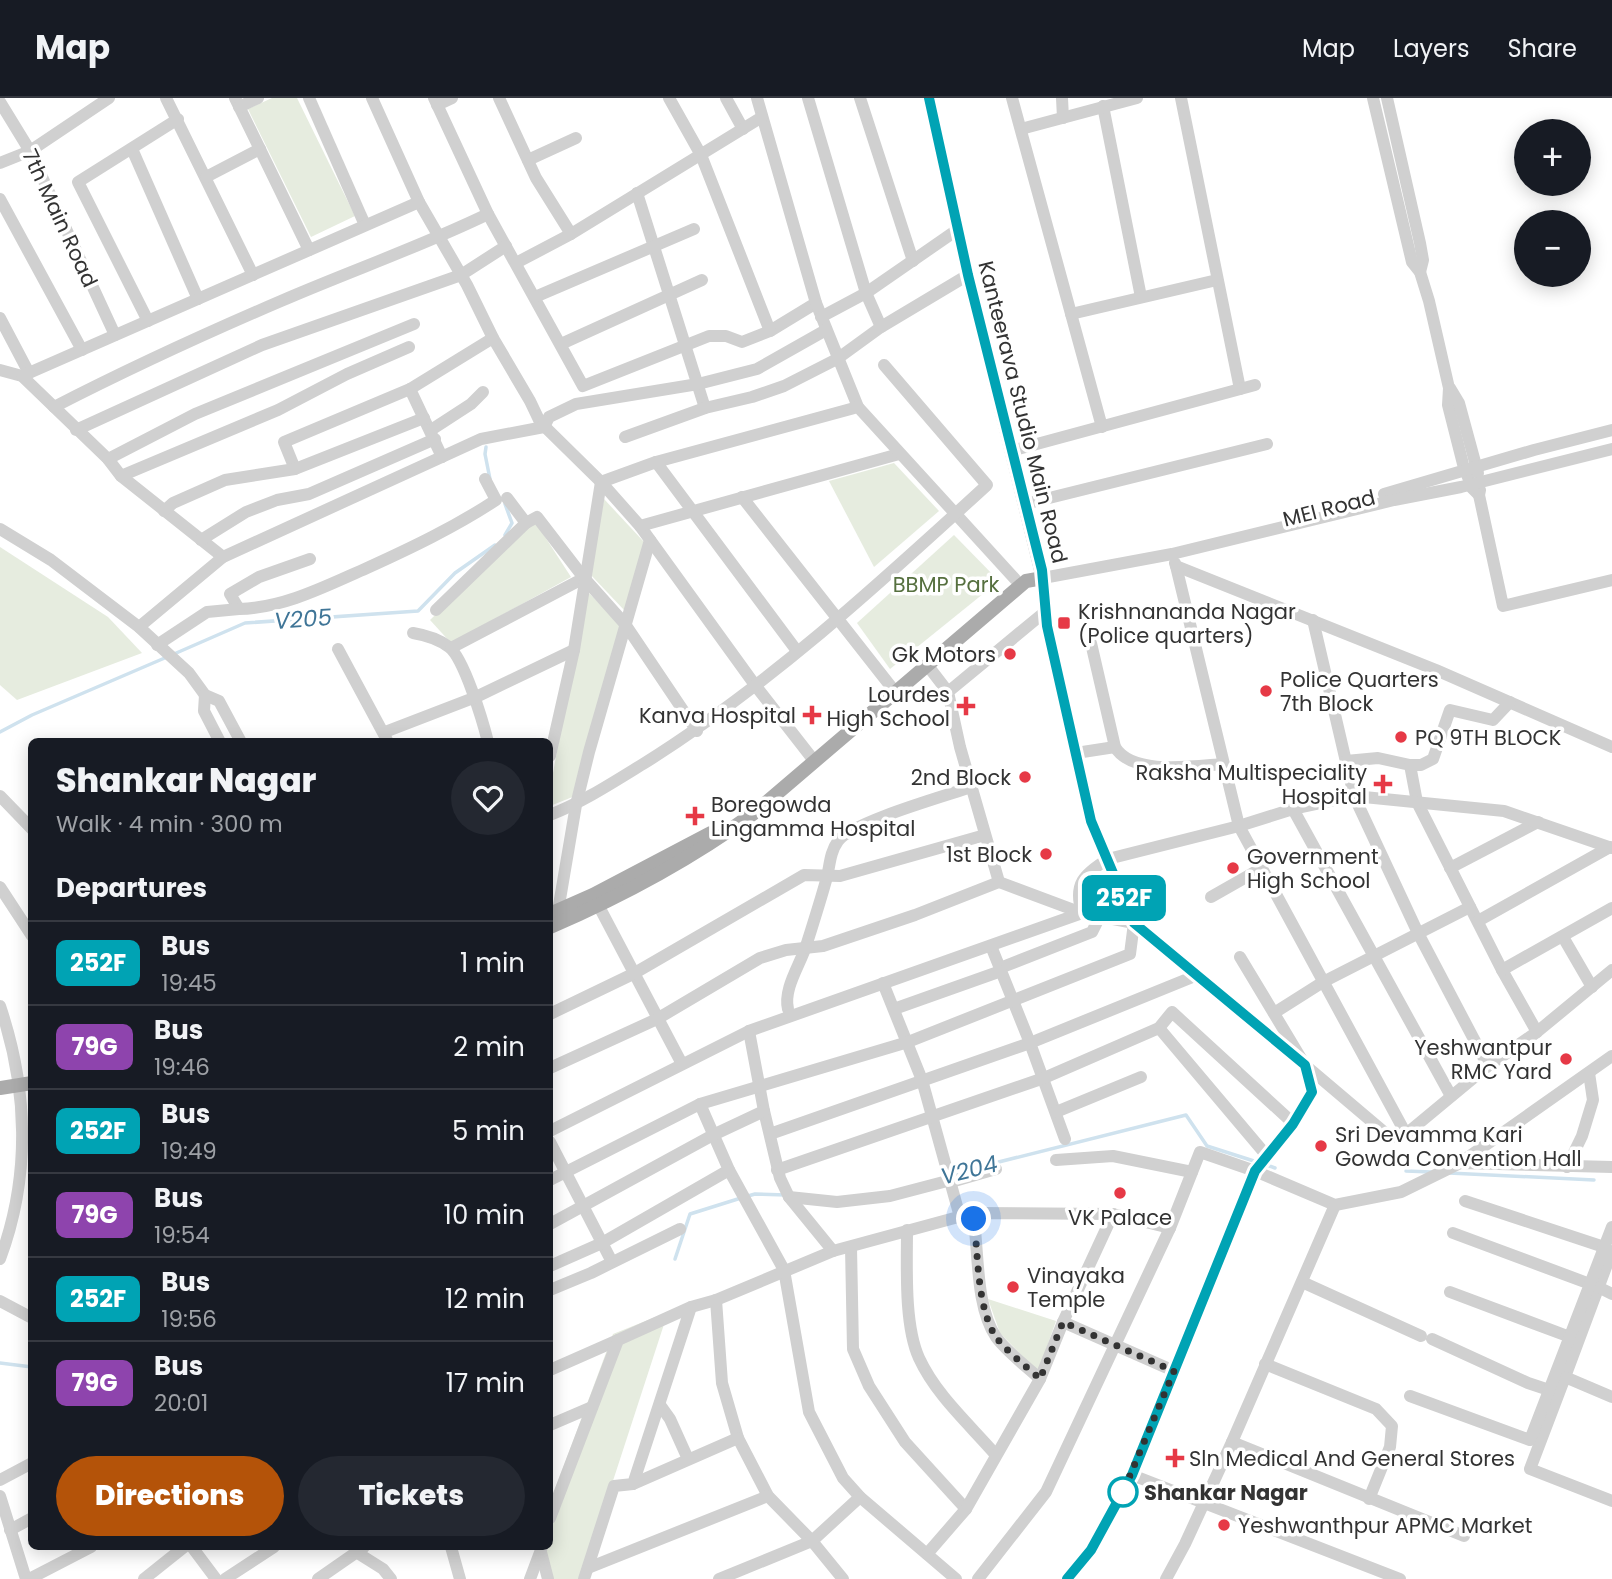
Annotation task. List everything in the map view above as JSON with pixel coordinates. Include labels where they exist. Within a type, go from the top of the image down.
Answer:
[{"type":"main road","name":"Kanteerava Studio Main Road","points":[[929,98],[957,230],[1042,574]]},
{"type":"main road","points":[[553,925],[705,838],[813,759],[894,690],[1021,574],[1042,574]]},
{"type":"main road","points":[[894,690],[928,666],[1026,581],[1042,574]]},
{"type":"main road","points":[[554,912],[596,901]]},
{"type":"main road","points":[[0,1088],[26,1084]]},
{"type":"street","points":[[0,163],[30,151],[109,98]]},
{"type":"street","points":[[166,98],[253,275]]},
{"type":"street","points":[[258,98],[237,102],[309,250]]},
{"type":"street","points":[[309,98],[365,225]]},
{"type":"street","points":[[372,98],[419,202],[542,424],[601,482],[640,526],[755,685],[813,759]]},
{"type":"street","points":[[452,98],[435,101],[488,214],[583,386],[709,336],[726,336],[743,342],[770,331],[816,303]]},
{"type":"street","points":[[499,98],[528,160],[571,234]]},
{"type":"street","points":[[669,98],[701,155],[770,331]]},
{"type":"street","points":[[726,98],[743,129]]},
{"type":"street","points":[[757,98],[816,303],[858,407],[1015,579]]},
{"type":"street","points":[[808,98],[865,289],[881,327]]},
{"type":"street","points":[[860,98],[911,257]]},
{"type":"street","points":[[1012,98],[1102,427]]},
{"type":"street","points":[[1062,98],[1063,118]]},
{"type":"street","points":[[1021,129],[1137,98]]},
{"type":"street","points":[[1181,98],[1240,389]]},
{"type":"street","name":"7th Main Road","points":[[0,102],[30,151],[115,335]]},
{"type":"street","points":[[1381,102],[1422,251],[1420,272],[1449,388],[1448,405],[1476,487],[1503,606],[1612,580]]},
{"type":"street","points":[[1103,107],[1141,297]]},
{"type":"street","points":[[516,263],[571,234],[762,117]]},
{"type":"street","points":[[148,321],[78,182],[178,119]]},
{"type":"street","points":[[528,160],[576,138]]},
{"type":"street","points":[[132,149],[198,299]]},
{"type":"street","points":[[206,177],[260,149]]},
{"type":"street","points":[[638,193],[705,408]]},
{"type":"street","points":[[0,199],[82,350]]},
{"type":"street","points":[[0,370],[26,375],[419,202]]},
{"type":"street","points":[[54,407],[128,369],[283,300],[439,238],[488,214]]},
{"type":"street","points":[[535,297],[694,229]]},
{"type":"street","points":[[821,317],[957,230]]},
{"type":"street","points":[[76,430],[262,345],[461,275],[506,246]]},
{"type":"street","points":[[625,437],[705,408],[784,386],[838,359],[881,327],[968,275]]},
{"type":"street","points":[[561,344],[702,280]]},
{"type":"street","points":[[1071,314],[1217,280]]},
{"type":"street","points":[[0,318],[26,375],[54,407],[121,476],[223,557]]},
{"type":"street","points":[[108,460],[195,414],[414,324]]},
{"type":"street","points":[[139,627],[223,557],[481,439],[542,424],[576,404],[698,384],[757,369],[826,330]]},
{"type":"street","points":[[295,469],[284,442],[410,389],[493,338]]},
{"type":"street","points":[[121,476],[278,410],[347,374],[409,347]]},
{"type":"street","points":[[553,814],[576,805],[697,731],[878,584],[987,485],[884,365]]},
{"type":"street","points":[[1012,451],[1255,386]]},
{"type":"street","points":[[410,389],[442,457]]},
{"type":"street","points":[[201,540],[246,512],[276,500],[309,494],[433,435],[483,392]]},
{"type":"street","points":[[601,482],[656,462],[858,407]]},
{"type":"street","points":[[164,510],[173,503],[225,480],[295,469],[424,418]]},
{"type":"street","name":"MEI Road","points":[[1173,555],[1612,430]]},
{"type":"street","points":[[1025,504],[1267,444]]},
{"type":"street","name":"MEI Road","points":[[1042,574],[1173,555],[1394,500],[1476,487],[1612,449]]},
{"type":"street","points":[[640,526],[899,454]]},
{"type":"street","points":[[656,462],[797,651]]},
{"type":"street","points":[[166,652],[207,612],[265,606],[324,587],[434,537],[496,500],[485,479]]},
{"type":"street","points":[[553,743],[574,650],[601,482]]},
{"type":"street","points":[[742,497],[894,690]]},
{"type":"street","points":[[507,498],[526,523]]},
{"type":"street","points":[[436,610],[526,523],[537,517],[584,578],[625,624],[697,731]]},
{"type":"street","points":[[0,529],[51,560],[139,627],[189,673],[205,695],[219,701],[240,738]]},
{"type":"street","points":[[554,912],[576,805],[650,540]]},
{"type":"street","points":[[1173,555],[1313,620],[1612,747]]},
{"type":"street","points":[[1173,555],[1239,826],[1406,1134],[1488,1066],[1537,1032],[1612,970]]},
{"type":"street","points":[[239,609],[230,594],[259,577],[310,559]]},
{"type":"street","name":"Kanteerava Studio Main Road","points":[[1042,574],[1046,611],[1091,821],[1134,923],[1390,1137],[1406,1134]]},
{"type":"street","points":[[451,648],[584,578]]},
{"type":"street","points":[[948,692],[1046,611]]},
{"type":"street","points":[[1313,620],[1354,796],[1418,933],[1488,1066]]},
{"type":"street","points":[[414,634],[451,648],[476,697],[487,738]]},
{"type":"street","points":[[1091,643],[1115,747],[1119,754],[1137,765],[1174,767],[1223,764]]},
{"type":"street","points":[[338,649],[386,737],[574,650]]},
{"type":"street","points":[[928,666],[948,692],[971,787],[999,882]]},
{"type":"street","points":[[205,695],[204,711],[218,738]]},
{"type":"street","points":[[1346,761],[1378,758],[1421,765],[1433,759],[1450,710],[1493,720],[1510,702]]},
{"type":"street","points":[[1076,753],[1115,747]]},
{"type":"street","points":[[1410,765],[1417,802],[1502,970],[1537,1032]]},
{"type":"street","points":[[788,1009],[785,999],[806,948],[828,875],[832,852],[845,835],[971,787]]},
{"type":"street","points":[[0,796],[28,825]]},
{"type":"street","points":[[1082,913],[1078,898],[1079,887],[1091,870],[1108,859],[1239,826],[1293,809],[1354,796],[1504,811],[1611,848]]},
{"type":"street","points":[[1293,809],[1451,1097]]},
{"type":"street","points":[[1450,868],[1538,822]]},
{"type":"street","points":[[553,1013],[633,974],[804,875],[840,876],[864,871],[985,835]]},
{"type":"street","points":[[1478,921],[1611,848]]},
{"type":"street","points":[[1211,897],[1262,868]]},
{"type":"street","points":[[553,1067],[657,1019],[760,958],[786,950],[824,946],[915,915],[999,882],[1082,913],[1134,923],[1130,954],[908,1042],[700,1104],[553,1178]]},
{"type":"street","points":[[0,887],[28,930]]},
{"type":"street","points":[[596,901],[682,1064]]},
{"type":"street","points":[[1274,1013],[1323,982],[1470,907]]},
{"type":"street","points":[[1502,970],[1612,908]]},
{"type":"street","points":[[553,1129],[749,1031],[1082,913]]},
{"type":"street","points":[[894,1009],[1092,932],[1100,916]]},
{"type":"street","points":[[1563,937],[1592,987]]},
{"type":"street","points":[[991,946],[1044,1078],[1065,1139]]},
{"type":"street","points":[[1066,1579],[1091,1550],[1132,1475],[1261,1164],[1293,1124],[1312,1092],[1305,1065],[1240,957]]},
{"type":"street","points":[[770,1134],[1030,1043],[1195,976]]},
{"type":"street","points":[[883,983],[922,1080],[950,1177],[979,1255],[980,1294],[996,1336],[1040,1379]]},
{"type":"street","points":[[0,1006],[26,1084],[20,1175],[11,1224],[0,1259]]},
{"type":"street","points":[[777,1170],[1044,1078],[1159,1028],[1169,1012],[1174,1013],[1293,1124]]},
{"type":"street","points":[[1159,1028],[1261,1164]]},
{"type":"street","points":[[749,1031],[777,1170],[788,1194],[833,1251]]},
{"type":"street","points":[[978,1579],[1046,1492],[1170,1228],[1200,1152],[1261,1164],[1335,1205],[1401,1192],[1460,1163],[1612,1056]]},
{"type":"street","points":[[1567,1167],[1593,1100],[1589,1073]]},
{"type":"street","points":[[1056,1112],[1142,1077]]},
{"type":"street","points":[[700,1104],[729,1170],[784,1269],[809,1412],[843,1478],[860,1497],[956,1579]]},
{"type":"street","points":[[553,1222],[713,1135],[764,1111]]},
{"type":"street","points":[[553,1148],[612,1262]]},
{"type":"street","points":[[1056,1160],[1113,1156],[1192,1172]]},
{"type":"street","points":[[1460,1163],[1612,1167]]},
{"type":"street","points":[[788,1194],[837,1202],[890,1196],[950,1177],[996,1169]]},
{"type":"street","points":[[553,1265],[602,1243],[729,1170]]},
{"type":"street","points":[[1465,1201],[1608,1249]]},
{"type":"street","points":[[1166,1579],[1232,1442],[1335,1205]]},
{"type":"street","points":[[553,1369],[784,1269],[833,1251],[966,1215],[1113,1214],[1170,1228]]},
{"type":"street","points":[[927,1554],[966,1509],[1040,1379],[1113,1214]]},
{"type":"street","points":[[1612,1227],[1608,1249],[1565,1377],[1530,1469],[1612,1501]]},
{"type":"street","points":[[553,1289],[591,1273],[680,1228]]},
{"type":"street","points":[[907,1230],[908,1312],[918,1357],[942,1395],[995,1454]]},
{"type":"street","points":[[1453,1233],[1612,1294]]},
{"type":"street","points":[[851,1247],[853,1349],[869,1386],[905,1442],[966,1509]]},
{"type":"street","points":[[1302,1282],[1549,1390]]},
{"type":"street","points":[[1410,1396],[1530,1440],[1570,1337],[1594,1286]]},
{"type":"street","points":[[1450,1292],[1570,1337]]},
{"type":"street","points":[[716,1300],[722,1383],[738,1438],[768,1496],[812,1541],[835,1577]]},
{"type":"street","points":[[0,1301],[28,1316]]},
{"type":"street","points":[[633,1484],[691,1307]]},
{"type":"street","points":[[1063,1322],[1174,1371]]},
{"type":"street","points":[[553,1510],[618,1340]]},
{"type":"street","points":[[1265,1364],[1376,1409],[1392,1426],[1390,1447],[1369,1499]]},
{"type":"street","points":[[1565,1377],[1612,1398]]},
{"type":"street","points":[[660,1405],[670,1419],[688,1459]]},
{"type":"street","points":[[553,1424],[592,1407]]},
{"type":"street","points":[[586,1574],[614,1486],[633,1484],[738,1438]]},
{"type":"street","points":[[1232,1442],[1464,1536]]},
{"type":"street","points":[[0,1480],[28,1466]]},
{"type":"street","points":[[1132,1475],[1399,1579]]},
{"type":"street","points":[[0,1496],[27,1579],[86,1550]]},
{"type":"street","points":[[586,1574],[768,1496]]},
{"type":"street","points":[[719,1579],[812,1541],[860,1497]]},
{"type":"street","points":[[10,1530],[28,1520]]},
{"type":"street","points":[[144,1579],[180,1550]]},
{"type":"street","points":[[194,1550],[216,1579]]},
{"type":"street","points":[[225,1579],[269,1550]]},
{"type":"street","points":[[318,1579],[359,1550]]},
{"type":"street","points":[[361,1550],[391,1579]]},
{"type":"street","points":[[452,1550],[460,1579]]},
{"type":"street","points":[[530,1579],[541,1550]]},
{"type":"street","points":[[541,1550],[548,1579]]},
{"type":"green space","points":[[272,98],[297,98],[355,216],[311,237],[248,109]]},
{"type":"green space","points":[[894,463],[939,511],[874,567],[829,481]]},
{"type":"green space","points":[[604,499],[644,542],[625,611],[590,574]]},
{"type":"green space","points":[[536,523],[571,577],[451,643],[430,620],[527,526]]},
{"type":"green space","name":"BBMP Park","points":[[954,535],[999,581],[890,669],[857,623]]},
{"type":"green space","points":[[0,547],[108,617],[142,653],[17,700],[0,685]]},
{"type":"green space","points":[[587,591],[621,626],[575,796],[553,805],[553,773]]},
{"type":"green space","points":[[988,1299],[1056,1321],[1038,1372],[1000,1333]]},
{"type":"green space","points":[[668,1312],[581,1579],[551,1579],[539,1550],[553,1550],[553,1495],[613,1334]]},
{"type":"waterway","name":"V205","points":[[486,447],[490,479]]},
{"type":"waterway","name":"V205","points":[[505,504],[512,523],[505,535]]},
{"type":"waterway","name":"V205","points":[[174,654],[245,623],[418,611],[455,573],[495,545]]},
{"type":"waterway","name":"V205","points":[[0,732],[32,715],[167,657]]},
{"type":"waterway","name":"V204","points":[[951,1174],[1186,1115],[1207,1146],[1257,1162]]},
{"type":"waterway","name":"V204","points":[[1264,1164],[1275,1168]]},
{"type":"waterway","name":"V204","points":[[1406,1171],[1431,1172]]},
{"type":"waterway","name":"V204","points":[[1449,1173],[1594,1180]]},
{"type":"waterway","name":"V204","points":[[748,1196],[786,1195]]},
{"type":"waterway","name":"V204","points":[[675,1259],[690,1214],[741,1198]]},
{"type":"waterway","points":[[0,1363],[28,1366]]},
{"type":"bus line","name":"252F","points":[[929,98],[968,275],[1042,570],[1047,626],[1091,821],[1134,923],[1305,1065],[1312,1092],[1293,1124],[1255,1171],[1132,1475],[1091,1550],[1067,1579]]},
{"type":"place","name":"Krishnananda Nagar (Police quarters)","points":[[1064,623]]},
{"type":"place","name":"Gk Motors","points":[[1010,654]]},
{"type":"place","name":"Police Quarters 7th Block","points":[[1266,691]]},
{"type":"place","name":"Lourdes High School","points":[[966,706]]},
{"type":"place","name":"Kanva Hospital","points":[[812,715]]},
{"type":"place","name":"PQ 9TH BLOCK","points":[[1401,737]]},
{"type":"place","name":"2nd Block","points":[[1025,777]]},
{"type":"place","name":"Raksha Multispeciality Hospital","points":[[1383,784]]},
{"type":"place","name":"Boregowda Lingamma Hospital","points":[[695,816]]},
{"type":"place","name":"1st Block","points":[[1046,854]]},
{"type":"place","name":"Government High School","points":[[1233,868]]},
{"type":"place","name":"Yeshwantpur RMC Yard","points":[[1566,1059]]},
{"type":"place","name":"Sri Devamma Kari Gowda Convention Hall","points":[[1321,1146]]},
{"type":"place","name":"VK Palace","points":[[1120,1193]]},
{"type":"place","name":"Vinayaka Temple","points":[[1013,1287]]},
{"type":"place","name":"Sln Medical And General Stores","points":[[1175,1458]]},
{"type":"place","name":"Shankar Nagar","points":[[1123,1492]]},
{"type":"place","name":"Yeshwanthpur APMC Market","points":[[1224,1525]]},
{"type":"route","points":[[974,1219],[979,1255],[980,1294],[996,1336],[1040,1379],[1063,1322],[1174,1371],[1123,1492]]}]
